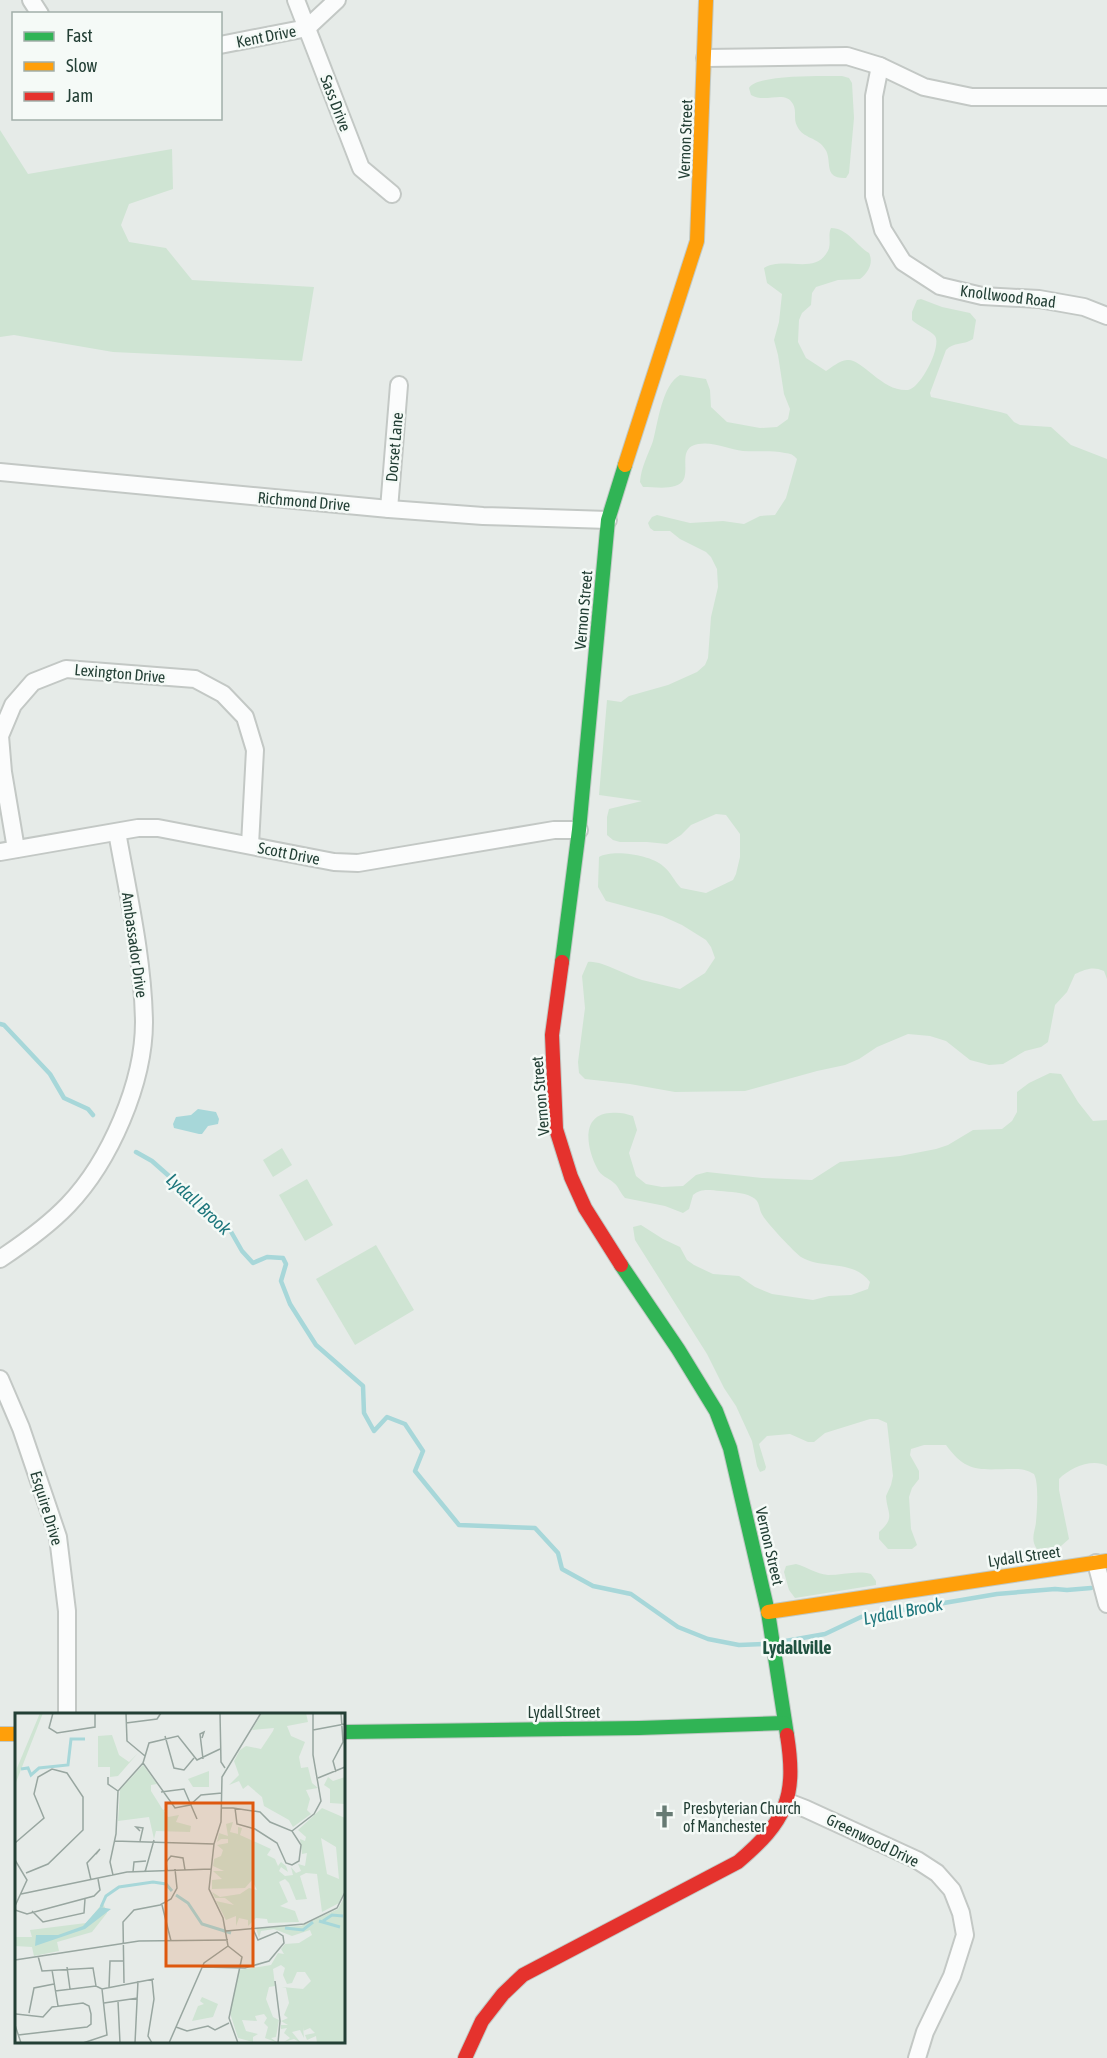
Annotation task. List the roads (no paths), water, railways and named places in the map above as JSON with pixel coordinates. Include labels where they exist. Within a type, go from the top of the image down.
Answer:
[{"type":"street","name":"Sass Drive","points":[[296,0],[361,168],[392,194]]},
{"type":"street","name":"Kent Drive","points":[[222,45],[306,28],[337,0]]},
{"type":"street","name":"Vernon Street","points":[[465,2058],[482,2020],[503,1994],[523,1975],[738,1862],[763,1841],[788,1802],[791,1760],[768,1612],[730,1448],[716,1412],[585,1208],[571,1177],[556,1129],[552,1035],[579,830],[608,520],[697,242],[706,0]]},
{"type":"street","points":[[705,58],[847,56],[880,66],[924,87],[972,97],[1107,98]]},
{"type":"street","name":"Knollwood Road","points":[[880,66],[874,96],[874,196],[883,230],[903,262],[940,286],[982,296],[1039,299],[1084,307],[1107,315]]},
{"type":"street","name":"Dorset Lane","points":[[389,509],[399,385]]},
{"type":"street","name":"Richmond Drive","points":[[0,472],[389,509],[483,516],[608,520]]},
{"type":"street","name":"Lexington Drive","points":[[8,850],[0,736],[13,705],[33,682],[66,669],[195,679],[223,694],[245,717],[255,750],[250,845]]},
{"type":"street","name":"Scott Drive","points":[[8,850],[117,832],[158,828],[334,862],[358,863],[554,830],[579,830]]},
{"type":"street","name":"Ambassador Drive","points":[[0,1259],[26,1241],[68,1205],[100,1163],[124,1115],[138,1065],[144,1024],[141,969],[117,832]]},
{"type":"street","name":"Esquire Drive","points":[[0,1379],[21,1428],[58,1537],[67,1611],[67,1713]]},
{"type":"street","points":[[1102,1562],[1104,1596]]},
{"type":"street","name":"Lydall Street","points":[[768,1612],[1102,1562]]},
{"type":"street","name":"Lydall Street","points":[[345,1732],[639,1728],[784,1723]]},
{"type":"street","name":"Greenwood Drive","points":[[788,1802],[817,1813],[917,1860],[937,1873],[952,1890],[961,1912],[965,1935],[952,1976],[925,2032],[917,2058]]},
{"type":"water","points":[[198,1109],[216,1112],[219,1119],[218,1124],[208,1126],[202,1134],[174,1128],[176,1117],[191,1115]]},
{"type":"waterway","name":"Lydall Brook","points":[[0,1024],[4,1025],[50,1074],[64,1098],[88,1109],[93,1115]]},
{"type":"waterway","name":"Lydall Brook","points":[[136,1152],[152,1161],[230,1230],[242,1251],[253,1263],[267,1257],[283,1258],[286,1264],[281,1281],[290,1304],[316,1345],[363,1386],[364,1413],[374,1431],[387,1417],[405,1424],[423,1451],[415,1471],[459,1525],[535,1528],[558,1553],[562,1569],[593,1586],[631,1594],[678,1627],[708,1639],[739,1645],[766,1644]]},
{"type":"waterway","name":"Lydall Brook","points":[[780,1642],[825,1634],[861,1617],[997,1594],[1091,1588]]},
{"type":"place","name":"Presbyterian Church of Manchester","points":[[665,1817]]},
{"type":"district","name":"Lydallville","points":[[797,1647]]}]
